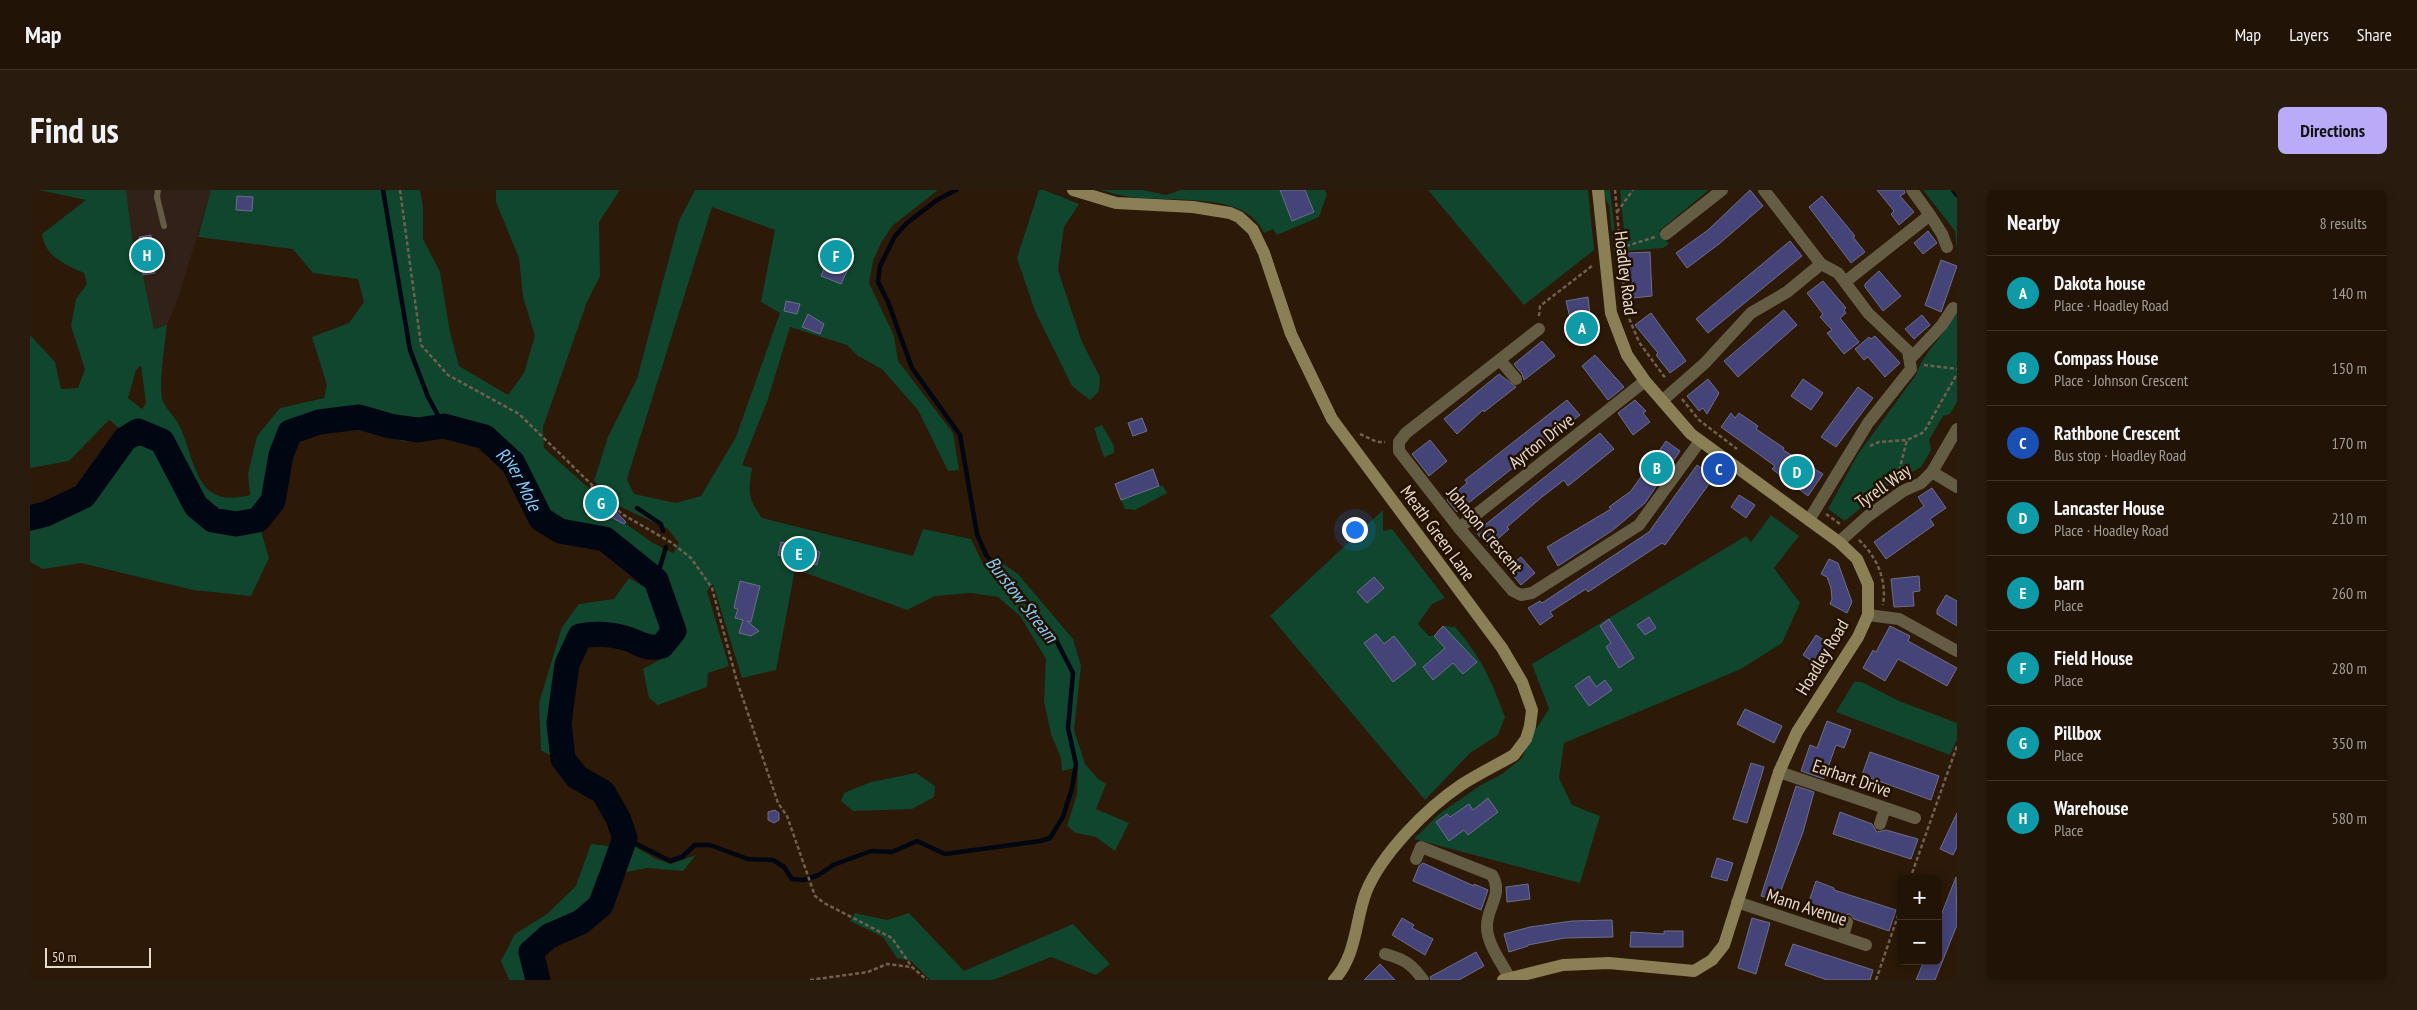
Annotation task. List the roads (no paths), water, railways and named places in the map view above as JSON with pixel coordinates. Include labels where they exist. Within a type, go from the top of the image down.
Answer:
[{"type":"street","name":"Meath Green Lane","points":[[1073,190],[1116,203],[1193,207],[1230,213],[1239,217],[1253,230],[1264,253],[1291,334],[1332,419],[1502,648],[1522,682],[1532,710],[1526,739],[1514,754],[1448,795],[1412,829],[1382,864],[1366,894],[1350,956],[1334,980]]},
{"type":"street","name":"Hoadley Road","points":[[1506,979],[1563,965],[1609,963],[1694,976],[1712,960],[1724,944],[1779,772],[1797,732],[1858,638],[1868,615],[1868,584],[1857,558],[1839,542],[1691,434],[1646,381],[1627,355],[1611,313],[1598,190]]},
{"type":"street","points":[[1666,234],[1722,190]]},
{"type":"street","points":[[1764,190],[1821,264],[1838,273],[1868,313],[1908,351],[1911,360],[1911,369],[1868,423],[1809,520]]},
{"type":"street","points":[[1912,190],[1942,234],[1947,247]]},
{"type":"street","points":[[1845,282],[1930,215]]},
{"type":"street","points":[[1663,400],[1705,363],[1751,313],[1787,292],[1821,264]]},
{"type":"street","points":[[1911,360],[1942,326],[1953,308]]},
{"type":"street","points":[[1516,379],[1500,360],[1539,329]]},
{"type":"street","name":"Johnson Crescent","points":[[1500,360],[1406,433],[1399,442],[1399,451],[1459,528],[1513,591],[1521,595],[1532,593],[1640,525],[1700,441]]},
{"type":"street","name":"Ayrton Drive","points":[[1459,528],[1646,381]]},
{"type":"street","name":"Tyrell Way","points":[[1839,542],[1903,491],[1921,483],[1932,472],[1957,429]]},
{"type":"street","points":[[1932,472],[1957,487]]},
{"type":"street","points":[[1868,615],[1898,619],[1957,651]]},
{"type":"street","name":"Earhart Drive","points":[[1779,772],[1915,818]]},
{"type":"street","points":[[1880,824],[1885,808]]},
{"type":"street","points":[[1416,859],[1421,848],[1492,875],[1497,890],[1486,926],[1506,979]]},
{"type":"street","name":"Mann Avenue","points":[[1737,902],[1866,945]]},
{"type":"street","points":[[1843,937],[1848,922]]},
{"type":"street","points":[[1385,954],[1405,960],[1413,966],[1423,980]]},
{"type":"lane","points":[[158,190],[157,197],[164,226]]},
{"type":"waterway","points":[[383,190],[410,350],[428,397],[444,426]]},
{"type":"waterway","name":"Burstow Stream","points":[[625,838],[670,861],[682,857],[695,845],[710,845],[748,859],[773,860],[784,867],[792,879],[803,880],[819,875],[833,865],[871,851],[892,852],[917,841],[945,854],[1040,841],[1050,838],[1063,817],[1072,788],[1076,764],[1068,728],[1073,673],[1055,638],[1020,593],[986,555],[977,534],[960,435],[912,368],[888,302],[878,282],[880,266],[895,236],[907,223],[937,200],[956,190]]},
{"type":"waterway","points":[[1953,190],[1957,195]]},
{"type":"waterway","name":"River Mole","points":[[30,518],[46,514],[84,496],[125,439],[138,431],[162,441],[196,506],[213,520],[236,524],[258,520],[273,501],[281,455],[290,432],[319,422],[359,417],[390,426],[418,430],[444,426],[485,437],[513,463],[541,519],[560,531],[605,539],[656,580],[674,631],[662,646],[648,647],[622,637],[610,635],[592,634],[580,636],[567,664],[559,723],[563,759],[577,777],[603,792],[618,818],[625,838],[601,905],[581,922],[549,936],[531,952],[538,980]]},
{"type":"waterway","points":[[637,508],[661,524],[663,531]]},
{"type":"waterway","points":[[656,580],[666,547]]},
{"type":"place","name":"Warehouse","points":[[147,255]]},
{"type":"place","name":"Field House","points":[[836,256]]},
{"type":"place","name":"Dakota house","points":[[1582,328]]},
{"type":"place","name":"Compass House","points":[[1657,468]]},
{"type":"place","name":"Rathbone Crescent","points":[[1719,469]]},
{"type":"place","name":"Lancaster House","points":[[1797,472]]},
{"type":"place","name":"Pillbox","points":[[601,503]]},
{"type":"place","name":"barn","points":[[799,554]]}]
